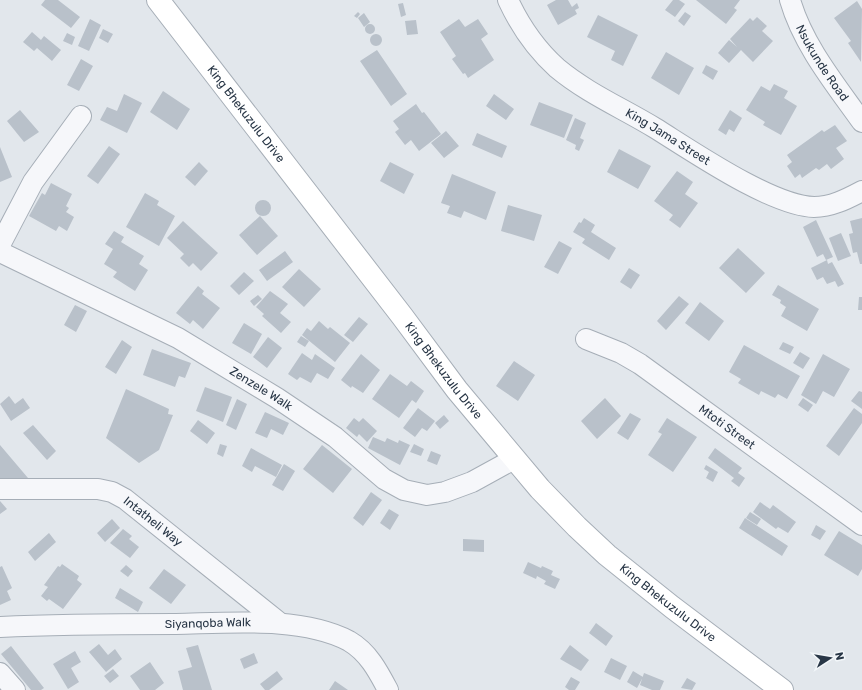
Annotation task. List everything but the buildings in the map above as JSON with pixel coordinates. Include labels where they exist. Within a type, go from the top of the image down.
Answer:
[{"type":"street","name":"King Bhekuzulu Drive","points":[[158,0],[402,316],[457,390],[514,459],[572,522],[607,556],[782,690]]},
{"type":"street","name":"King Jama Street","points":[[508,0],[517,20],[534,44],[563,72],[592,94],[755,187],[792,203],[813,207],[829,205],[847,199],[862,191]]},
{"type":"street","name":"Nsukunde Road","points":[[790,0],[800,29],[862,122]]},
{"type":"street","points":[[0,245],[33,182],[81,116]]},
{"type":"street","name":"Zenzele Walk","points":[[0,252],[185,342],[277,398],[335,437],[384,479],[404,490],[427,495],[446,492],[472,482],[514,459]]},
{"type":"street","name":"Mtoti Street","points":[[586,339],[621,353],[640,364],[862,524]]},
{"type":"street","name":"Intatheli Way","points":[[0,489],[83,488],[112,492],[125,499],[280,623]]},
{"type":"street","name":"Siyanqoba Walk","points":[[0,627],[280,623],[338,636],[351,642],[365,653],[377,669],[388,690]]},
{"type":"street","points":[[0,673],[15,690]]}]
